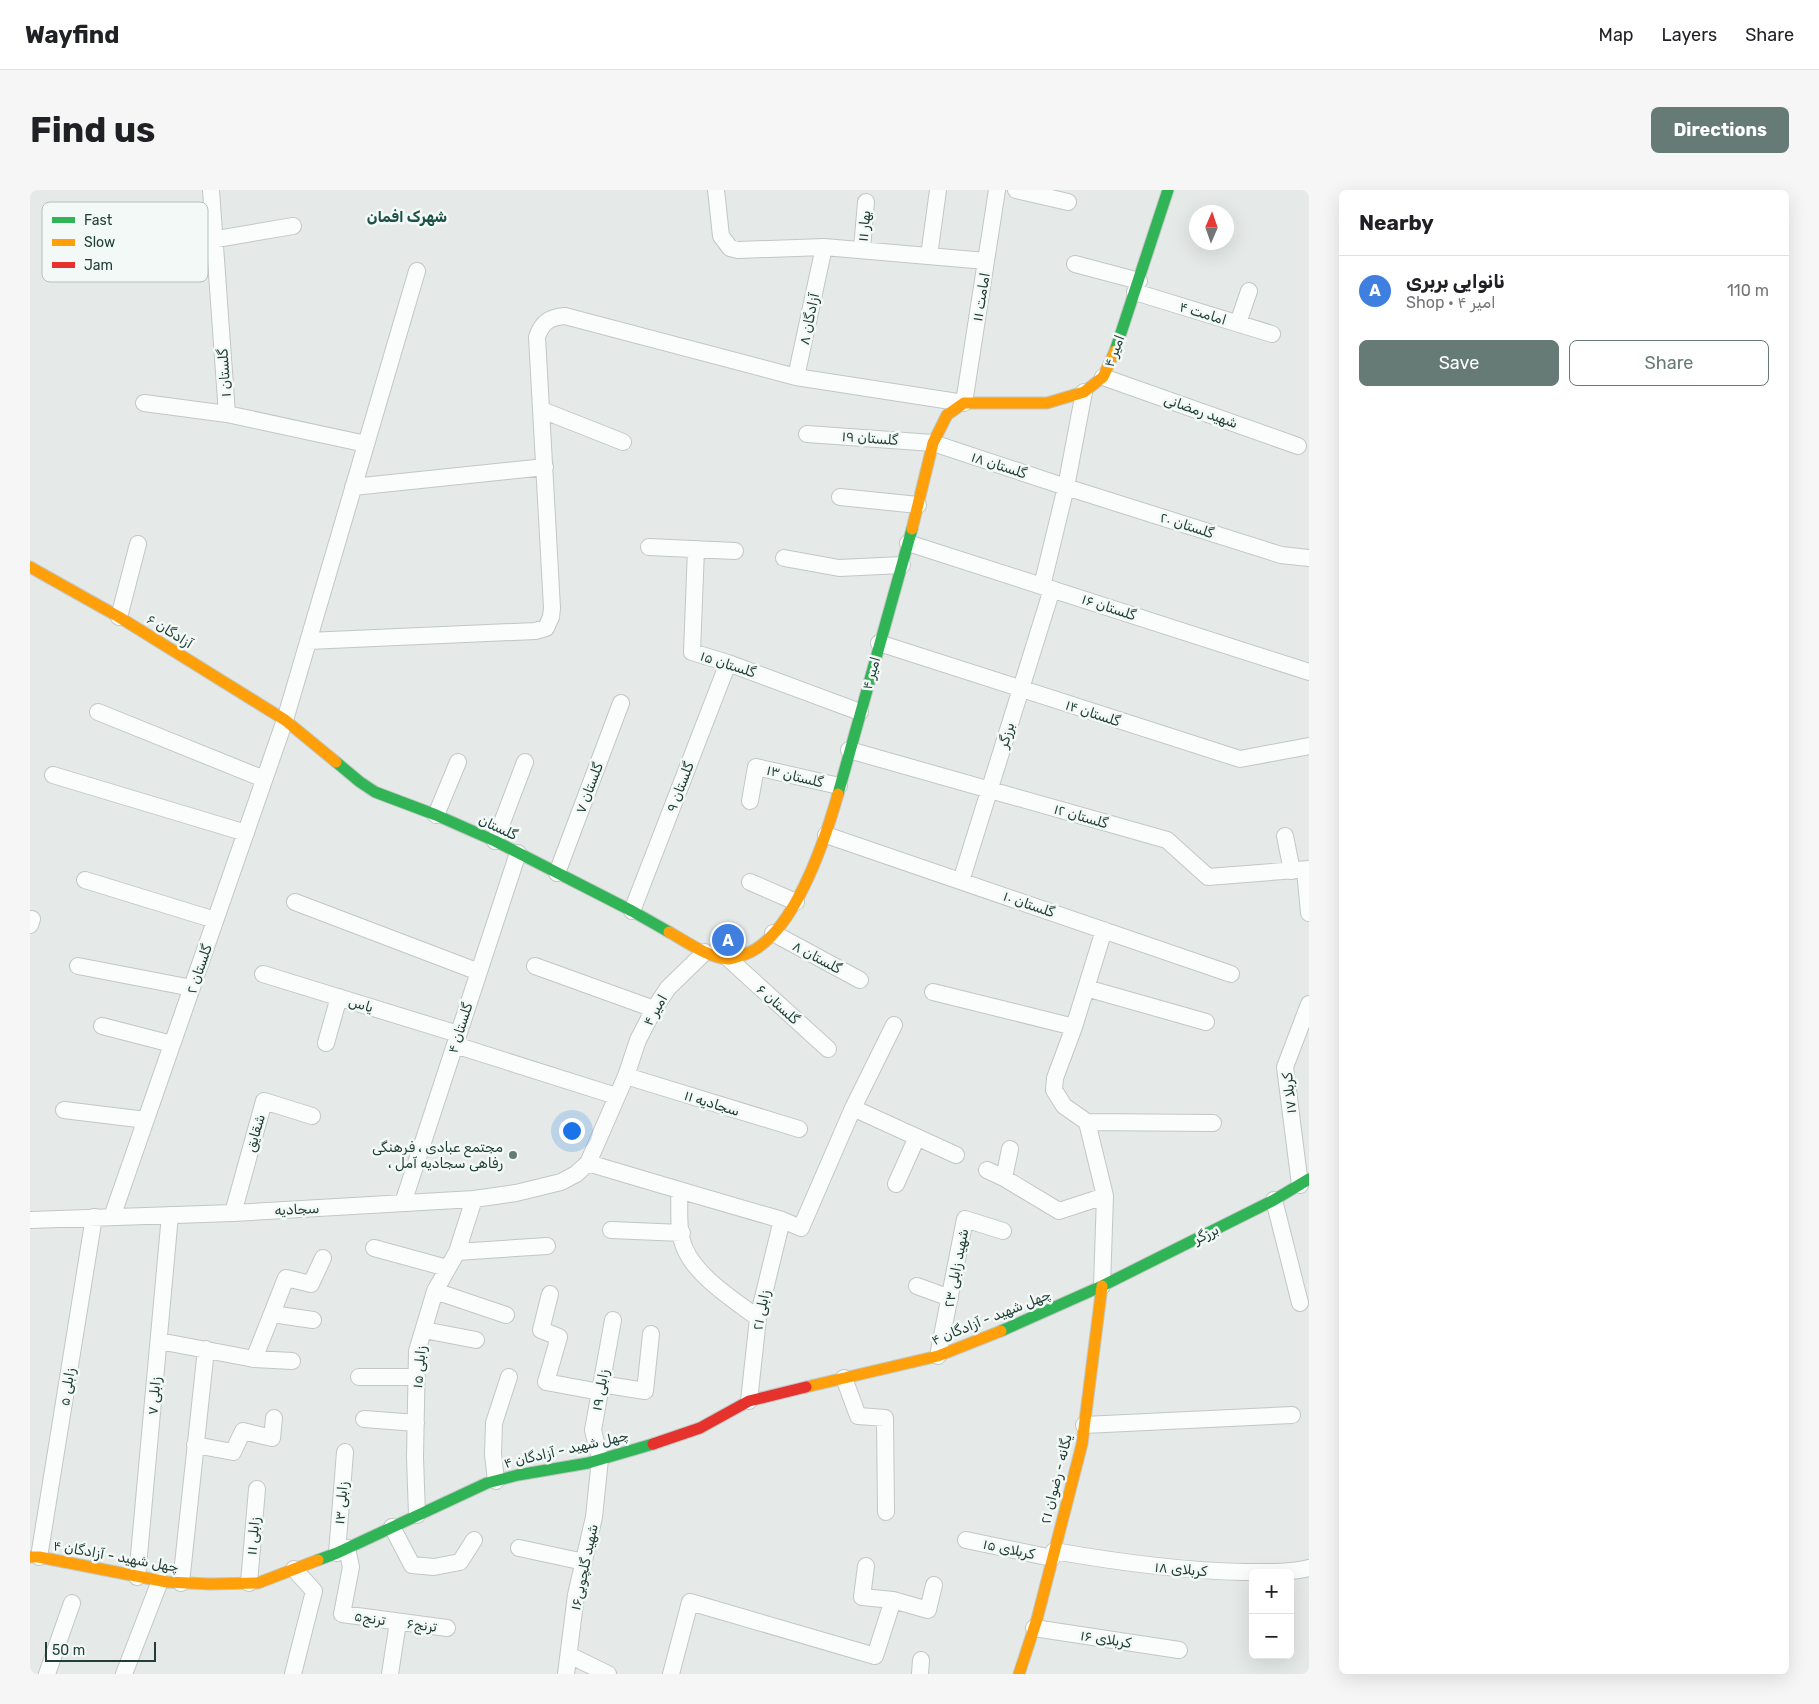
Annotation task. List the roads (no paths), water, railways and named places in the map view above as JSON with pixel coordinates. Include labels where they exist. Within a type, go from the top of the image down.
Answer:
[{"type":"street","name":"گلستان ۱","points":[[211,190],[227,414],[366,444]]},
{"type":"street","points":[[716,190],[721,236],[730,248],[738,250],[824,247],[986,261]]},
{"type":"street","points":[[929,256],[938,190]]},
{"type":"street","name":"امامت ۱۱","points":[[964,403],[997,190]]},
{"type":"street","points":[[1016,190],[1068,202]]},
{"type":"street","name":"امیر ۴","points":[[729,959],[751,952],[773,933],[796,902],[826,835],[908,543],[933,442],[947,415],[964,403],[1047,403],[1084,392],[1103,377],[1114,353],[1168,190]]},
{"type":"street","name":"بهار ۱۱","points":[[862,249],[866,202]]},
{"type":"street","points":[[208,241],[293,226]]},
{"type":"street","name":"آزادگان ۸","points":[[796,377],[824,247]]},
{"type":"street","name":"امامت ۴","points":[[1075,264],[1272,334]]},
{"type":"street","points":[[285,720],[417,271]]},
{"type":"street","points":[[1238,323],[1249,291]]},
{"type":"street","points":[[308,640],[535,631],[546,628],[551,617],[552,608],[537,337],[539,329],[545,322],[555,317],[565,316],[796,377],[964,403]]},
{"type":"street","name":"شهید رمضانی","points":[[1103,377],[1298,446]]},
{"type":"street","name":"برزگر","points":[[961,881],[1020,690],[1047,587],[1084,392]]},
{"type":"street","points":[[144,403],[227,414]]},
{"type":"street","points":[[542,410],[623,442]]},
{"type":"street","name":"گلستان ۱۹","points":[[807,434],[933,442]]},
{"type":"street","name":"گلستان ۱۸","points":[[933,442],[1066,487]]},
{"type":"street","points":[[353,487],[545,467]]},
{"type":"street","name":"گلستان ۲۰","points":[[1066,487],[1281,555],[1309,558]]},
{"type":"street","points":[[840,497],[918,505]]},
{"type":"street","name":"گلستان ۱۶","points":[[908,543],[1309,672]]},
{"type":"street","points":[[119,617],[138,544]]},
{"type":"street","points":[[649,547],[735,551]]},
{"type":"street","name":"گلستان ۱۵","points":[[696,549],[692,652],[728,662],[860,712]]},
{"type":"street","points":[[784,558],[839,568],[902,564]]},
{"type":"street","name":"آزادگان ۶","points":[[32,570],[119,617],[285,720]]},
{"type":"street","name":"گلستان ۱۴","points":[[880,643],[1240,760],[1309,746]]},
{"type":"street","name":"گلستان ۹","points":[[632,911],[728,662]]},
{"type":"street","name":"گلستان ۷","points":[[557,873],[621,703]]},
{"type":"street","points":[[98,712],[264,778]]},
{"type":"street","name":"گلستان ۲","points":[[112,1216],[285,720]]},
{"type":"street","name":"گلستان","points":[[285,720],[360,782],[375,792],[436,815],[496,841],[632,911],[705,952]]},
{"type":"street","name":"گلستان ۱۲","points":[[849,750],[1167,840],[1208,877],[1302,870]]},
{"type":"street","points":[[436,815],[458,762]]},
{"type":"street","points":[[496,841],[525,762]]},
{"type":"street","name":"گلستان ۱۳","points":[[750,801],[756,767],[839,786]]},
{"type":"street","points":[[54,775],[246,832]]},
{"type":"street","name":"گلستان ۱۰","points":[[826,835],[1231,974]]},
{"type":"street","points":[[1286,836],[1302,870],[1309,904]]},
{"type":"street","name":"گلستان ۴","points":[[403,1203],[518,853]]},
{"type":"street","points":[[85,880],[215,920]]},
{"type":"street","points":[[750,882],[796,902]]},
{"type":"street","points":[[294,902],[479,972]]},
{"type":"street","points":[[1104,930],[1074,1027],[1054,1078],[1054,1090],[1064,1106],[1087,1122],[1213,1122]]},
{"type":"street","name":"گلستان ۸","points":[[773,933],[860,980]]},
{"type":"street","points":[[705,952],[729,959]]},
{"type":"street","name":"امیر ۴","points":[[561,1182],[576,1174],[588,1162],[626,1076],[638,1040],[654,1008],[668,988],[705,952]]},
{"type":"street","name":"گلستان ۶","points":[[729,959],[828,1049]]},
{"type":"street","points":[[78,966],[192,988]]},
{"type":"street","points":[[535,966],[654,1008]]},
{"type":"street","name":"یاس","points":[[263,974],[338,997],[616,1096]]},
{"type":"street","points":[[1086,988],[1206,1022]]},
{"type":"street","points":[[933,992],[1074,1027]]},
{"type":"street","points":[[326,1043],[338,997]]},
{"type":"street","name":"کربلا ۱۷","points":[[1305,1182],[1285,1068],[1309,1004]]},
{"type":"street","points":[[588,1162],[782,1220],[801,1228],[853,1108],[894,1025]]},
{"type":"street","points":[[102,1026],[172,1044]]},
{"type":"street","name":"سجادیه ۱۱","points":[[626,1076],[799,1129]]},
{"type":"street","name":"شقایق","points":[[233,1213],[264,1101],[312,1116]]},
{"type":"street","points":[[853,1108],[956,1155]]},
{"type":"street","points":[[64,1110],[146,1120]]},
{"type":"street","points":[[1087,1122],[1105,1196],[1102,1286]]},
{"type":"street","points":[[896,1184],[916,1137]]},
{"type":"street","points":[[1004,1178],[1010,1150]]},
{"type":"street","points":[[987,1170],[1059,1211],[1105,1196]]},
{"type":"street","name":"سجادیه","points":[[30,1220],[233,1213],[474,1199],[516,1193],[561,1182]]},
{"type":"street","name":"برزگر","points":[[1102,1286],[1274,1200],[1305,1182]]},
{"type":"street","points":[[680,1190],[684,1248],[696,1267],[758,1318]]},
{"type":"street","name":"زابلی ۱۵","points":[[417,1515],[414,1456],[417,1351],[435,1291],[457,1252],[474,1199]]},
{"type":"street","points":[[1274,1200],[1300,1303]]},
{"type":"street","name":"زابلی ۷","points":[[137,1576],[170,1215]]},
{"type":"street","name":"زابلی ۵","points":[[35,1557],[94,1217]]},
{"type":"street","name":"شهید زابلی ۲۳","points":[[938,1356],[965,1219],[1003,1231]]},
{"type":"street","name":"زابلی ۲۱","points":[[749,1401],[758,1318],[782,1220]]},
{"type":"street","points":[[611,1230],[682,1233]]},
{"type":"street","points":[[457,1252],[546,1246]]},
{"type":"street","points":[[374,1248],[447,1268]]},
{"type":"street","points":[[254,1359],[286,1278],[311,1284],[323,1258]]},
{"type":"street","points":[[917,1286],[950,1298]]},
{"type":"street","name":"چهل شهید - آزادگان ۴","points":[[35,1557],[160,1581],[181,1583],[258,1582],[342,1551],[487,1483],[600,1459],[658,1443],[700,1428],[749,1401],[938,1356],[1016,1325],[1102,1286]]},
{"type":"street","name":"یگانه - رضوان ۲۱","points":[[1019,1674],[1034,1628],[1082,1444],[1102,1286]]},
{"type":"street","points":[[435,1291],[506,1315]]},
{"type":"street","points":[[550,1294],[541,1330],[559,1337],[546,1382],[645,1391],[651,1334]]},
{"type":"street","points":[[272,1314],[313,1320]]},
{"type":"street","name":"زابلی ۱۹","points":[[600,1459],[593,1430],[612,1320]]},
{"type":"street","points":[[424,1330],[476,1340]]},
{"type":"street","points":[[158,1341],[254,1359],[292,1361]]},
{"type":"street","points":[[181,1583],[206,1349]]},
{"type":"street","points":[[359,1377],[417,1377]]},
{"type":"street","points":[[496,1480],[493,1454],[494,1423],[508,1377]]},
{"type":"street","points":[[844,1378],[858,1416],[885,1418],[886,1512]]},
{"type":"street","points":[[1084,1425],[1292,1415]]},
{"type":"street","points":[[196,1445],[233,1452],[243,1431],[272,1438],[274,1418]]},
{"type":"street","points":[[364,1419],[416,1423]]},
{"type":"street","name":"زابلی ۱۳","points":[[342,1614],[351,1567],[342,1551],[345,1452]]},
{"type":"street","name":"شهید گلچوبی۱۶","points":[[566,1674],[576,1595],[594,1517],[600,1459]]},
{"type":"street","name":"زابلی ۱۱","points":[[248,1583],[256,1489]]},
{"type":"street","points":[[392,1527],[412,1565],[434,1567],[460,1562],[474,1540]]},
{"type":"street","name":"کربلای ۱۵","points":[[966,1540],[1053,1555]]},
{"type":"street","points":[[520,1548],[584,1562]]},
{"type":"street","name":"کربلای ۱۸","points":[[1053,1555],[1202,1571],[1280,1572],[1309,1568]]},
{"type":"street","points":[[866,1566],[862,1597],[893,1600],[928,1610],[934,1585]]},
{"type":"street","points":[[293,1674],[314,1591],[294,1569]]},
{"type":"street","points":[[127,1673],[160,1581]]},
{"type":"street","points":[[671,1674],[690,1602],[875,1656],[893,1600]]},
{"type":"street","points":[[47,1674],[72,1603]]},
{"type":"street","name":"ترنج۵","points":[[342,1614],[398,1622]]},
{"type":"street","points":[[390,1674],[398,1622]]},
{"type":"street","name":"ترنج۶","points":[[398,1622],[447,1628]]},
{"type":"street","name":"کربلای ۱۶","points":[[1034,1628],[1179,1650]]},
{"type":"street","points":[[569,1655],[608,1674]]},
{"type":"place","name":"نانوایی بربری","points":[[728,940]]},
{"type":"place","name":"مجتمع عبادی ، فرهنگی ، رفاهی سجادیه آمل","points":[[513,1155]]},
{"type":"district","name":"شهرک افمان","points":[[407,217]]}]
